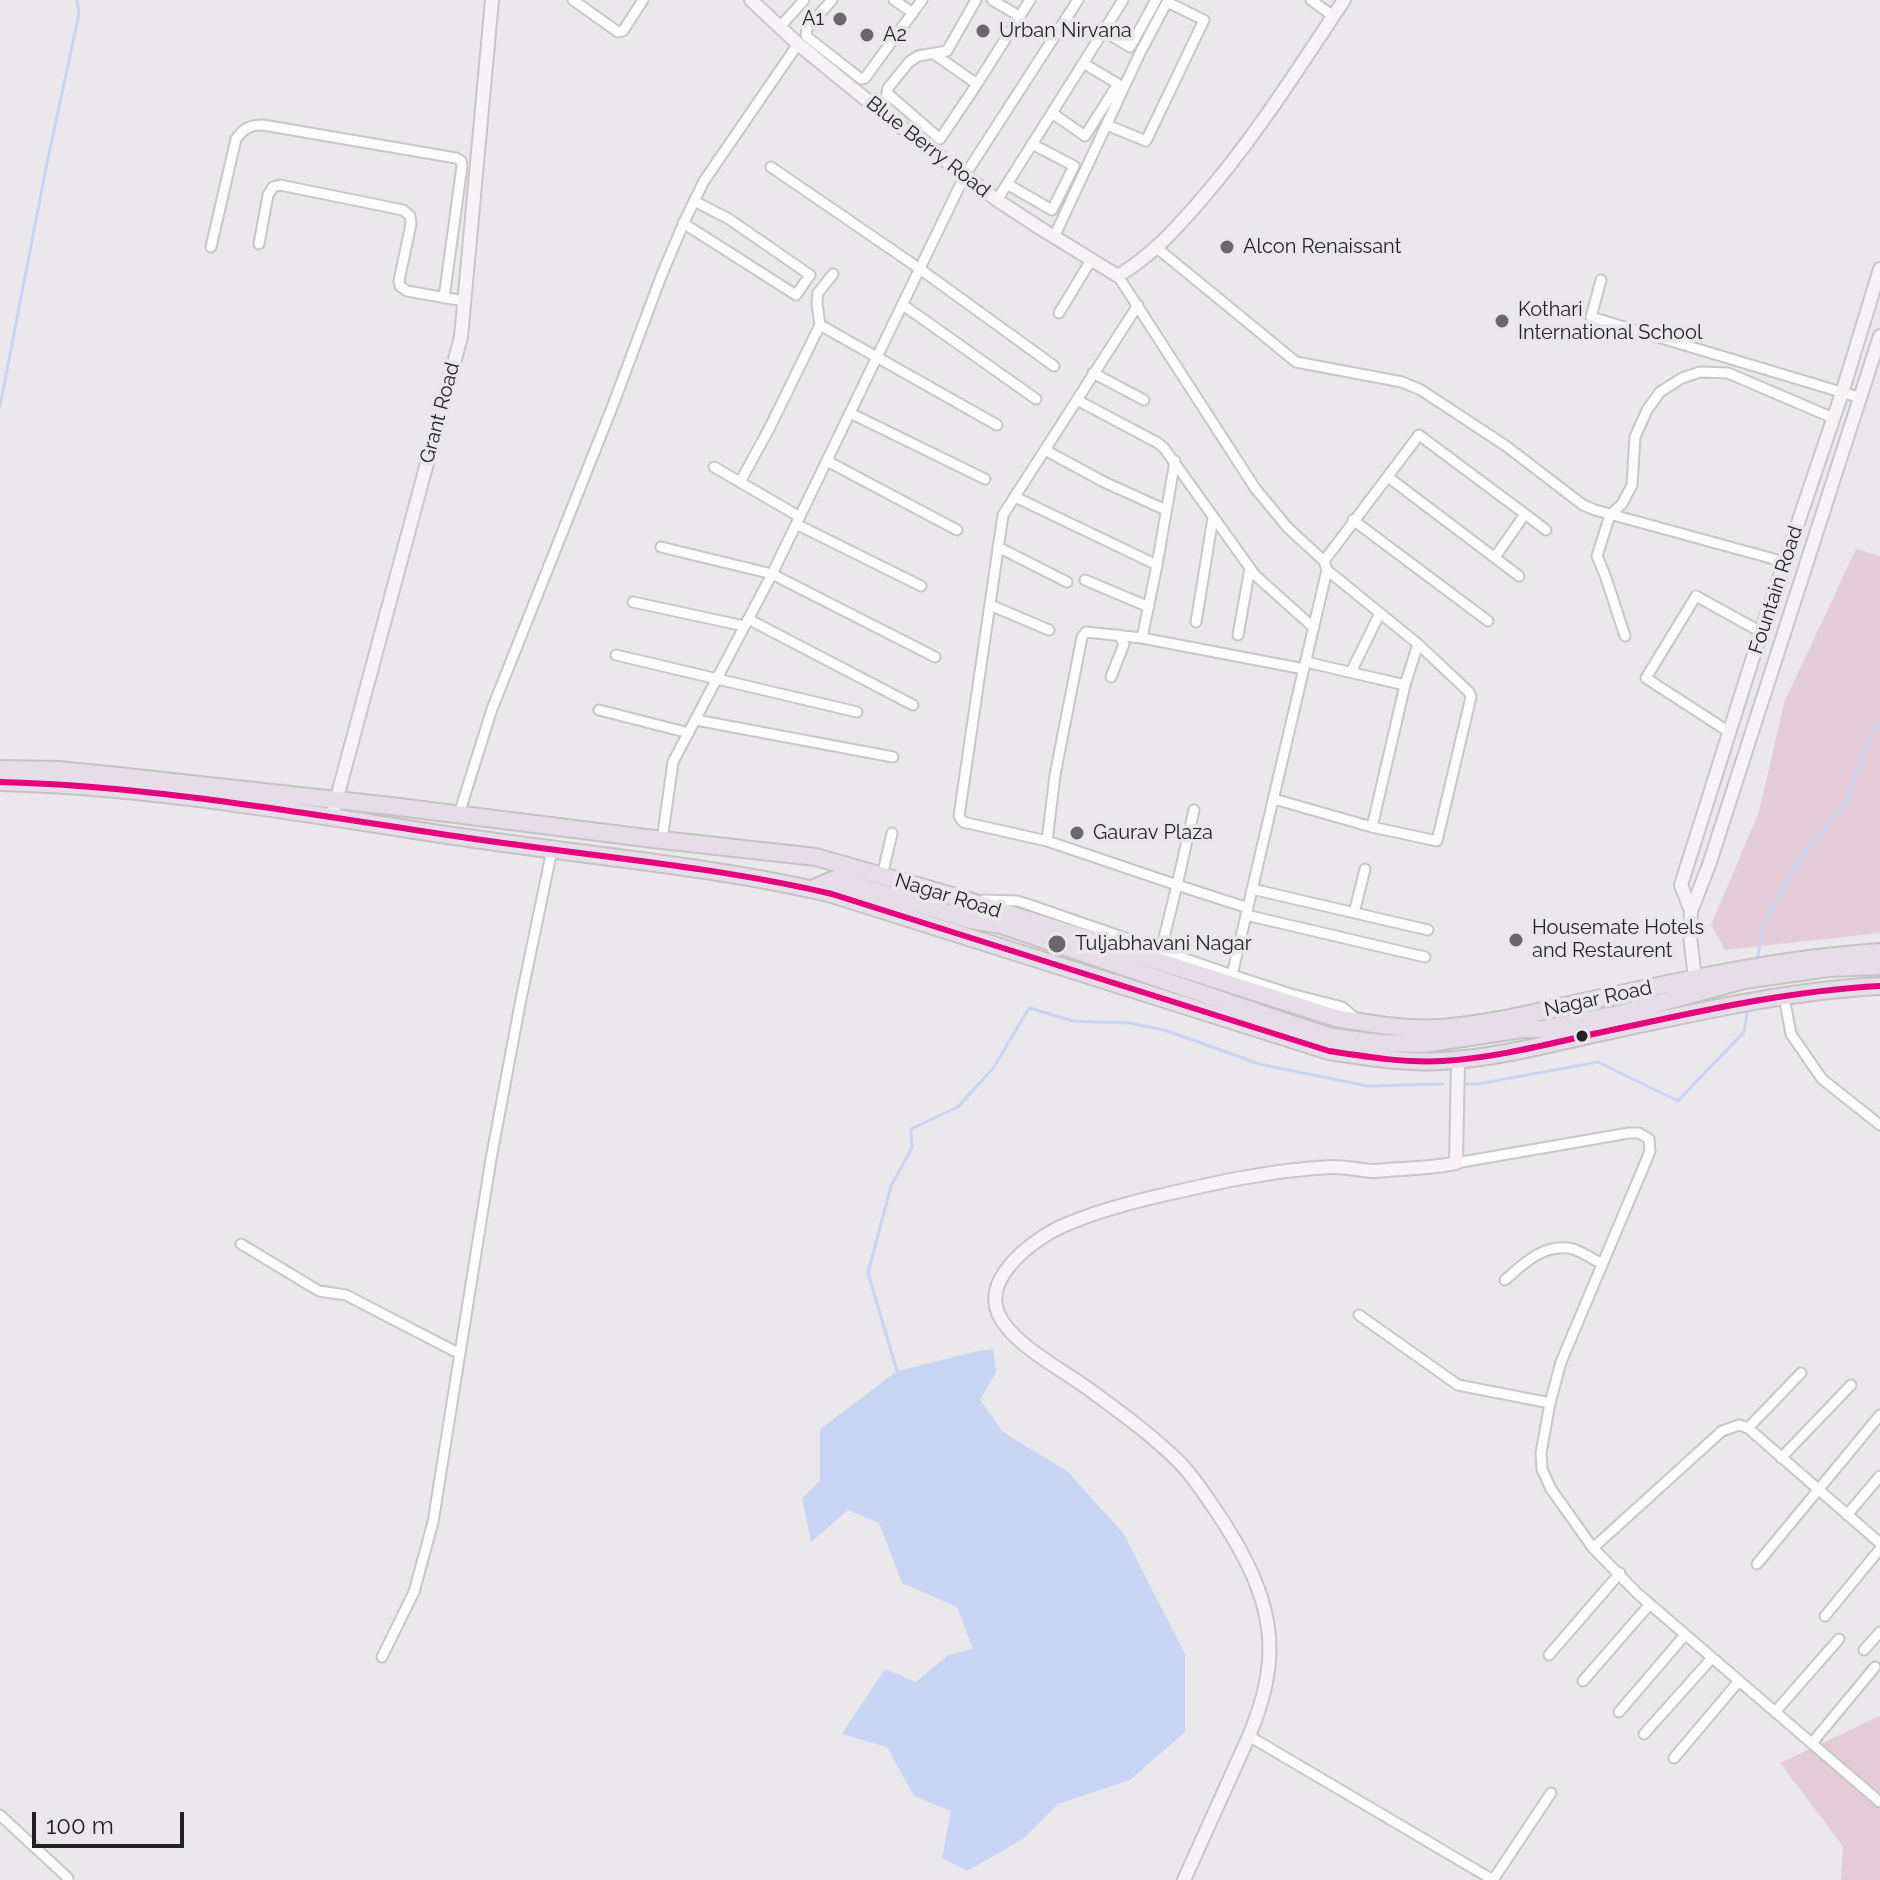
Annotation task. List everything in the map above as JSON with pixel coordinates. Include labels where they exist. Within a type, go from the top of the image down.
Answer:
[{"type":"highway","name":"Nagar Road","points":[[0,769],[58,770],[118,776],[334,808],[372,824],[728,873],[806,887],[1329,1051],[1388,1061],[1458,1060],[1493,1055],[1749,1002],[1880,986]]},
{"type":"highway","name":"Nagar Road","points":[[0,782],[58,784],[334,808],[459,814],[816,857],[963,899],[1336,1018],[1391,1028],[1438,1028],[1487,1022],[1697,985]]},
{"type":"highway","points":[[804,856],[806,887],[835,879],[971,920],[1001,925],[1332,1037],[1379,1043],[1423,1044],[1522,1029],[1543,1029],[1619,1014],[1697,985],[1840,955],[1880,952]]},
{"type":"highway","points":[[1754,973],[1880,966]]},
{"type":"highway","points":[[1672,1017],[1697,985]]},
{"type":"street","name":"Grant Road","points":[[334,808],[461,337],[492,0]]},
{"type":"street","points":[[573,0],[618,32],[623,31],[643,0]]},
{"type":"street","name":"Blue Berry Road","points":[[751,0],[798,44],[997,200],[1118,276]]},
{"type":"street","points":[[780,27],[804,0]]},
{"type":"street","points":[[832,0],[807,28],[806,36],[861,79],[865,78],[922,0]]},
{"type":"street","points":[[894,0],[913,13]]},
{"type":"street","points":[[877,108],[885,103],[888,88],[914,58],[943,53],[952,46],[976,0]]},
{"type":"street","points":[[992,0],[1019,16]]},
{"type":"street","points":[[887,93],[940,139],[1030,0]]},
{"type":"street","points":[[662,840],[673,762],[772,574],[965,175],[1078,0]]},
{"type":"street","points":[[997,200],[1123,0]]},
{"type":"street","points":[[1103,31],[1130,47],[1156,0]]},
{"type":"street","points":[[1311,0],[1333,16]]},
{"type":"street","points":[[1274,799],[1372,827],[1437,841],[1471,697],[1466,688],[1288,528],[1255,488],[1118,276],[1157,248],[1242,151],[1344,0]]},
{"type":"street","points":[[1054,237],[1140,53],[1167,2],[1204,20],[1146,141],[1107,125]]},
{"type":"street","points":[[459,814],[492,709],[683,223],[704,181],[798,44]]},
{"type":"street","points":[[934,54],[977,84]]},
{"type":"street","points":[[1052,113],[1085,136],[1110,97],[1118,84],[1083,63]]},
{"type":"street","points":[[211,247],[236,139],[251,125],[456,158],[462,166],[444,298]]},
{"type":"street","points":[[1007,184],[1052,210],[1074,166],[1032,144]]},
{"type":"street","points":[[771,167],[1054,366]]},
{"type":"street","points":[[259,244],[268,195],[273,187],[280,185],[403,210],[410,216],[411,224],[400,286],[407,291],[464,301]]},
{"type":"street","points":[[683,223],[796,295],[810,275],[729,219],[694,201]]},
{"type":"street","points":[[1157,248],[1296,362],[1402,382],[1421,390],[1506,446],[1583,505],[1785,562]]},
{"type":"street","points":[[1059,313],[1091,260]]},
{"type":"street","name":"Fountain Road","points":[[1691,911],[1681,885],[1880,269]]},
{"type":"street","points":[[740,482],[820,325],[818,293],[833,274]]},
{"type":"street","points":[[1601,280],[1591,317],[1861,398]]},
{"type":"street","points":[[903,305],[1036,399]]},
{"type":"street","points":[[1138,305],[1003,515],[959,816],[963,822],[1047,841],[1247,911],[1425,957]]},
{"type":"street","points":[[820,325],[997,425]]},
{"type":"street","name":"Fountain Road","points":[[1697,985],[1690,936],[1691,911],[1709,865],[1880,336]]},
{"type":"street","points":[[1625,636],[1597,556],[1610,515],[1622,504],[1632,485],[1635,437],[1647,410],[1660,392],[1682,378],[1700,372],[1728,373],[1833,418]]},
{"type":"street","points":[[1093,373],[1144,400]]},
{"type":"street","points":[[1077,400],[1158,443],[1175,461],[1255,575],[1314,628]]},
{"type":"street","points":[[850,413],[985,479]]},
{"type":"street","points":[[1232,975],[1326,565],[1353,520],[1419,435],[1546,530]]},
{"type":"street","points":[[1045,450],[1104,482],[1166,510]]},
{"type":"street","points":[[827,461],[957,530]]},
{"type":"street","points":[[1142,638],[1175,461]]},
{"type":"street","points":[[714,467],[798,520],[921,586]]},
{"type":"street","points":[[1388,477],[1519,576]]},
{"type":"street","points":[[1015,497],[1157,565]]},
{"type":"street","points":[[1495,557],[1525,514]]},
{"type":"street","points":[[1196,622],[1213,518]]},
{"type":"street","points":[[1353,520],[1488,621]]},
{"type":"street","points":[[661,547],[772,574],[935,657]]},
{"type":"street","points":[[998,547],[1067,582]]},
{"type":"street","points":[[1238,635],[1250,568]]},
{"type":"street","points":[[1085,580],[1149,607]]},
{"type":"street","points":[[1729,732],[1646,678],[1696,596],[1764,626],[1786,628]]},
{"type":"street","points":[[633,602],[746,622],[913,705]]},
{"type":"street","points":[[990,605],[1049,630]]},
{"type":"street","points":[[1351,672],[1380,613]]},
{"type":"street","points":[[1047,841],[1055,775],[1082,637],[1089,631],[1351,672],[1405,685]]},
{"type":"street","points":[[1111,677],[1124,644],[1119,635]]},
{"type":"street","points":[[1372,827],[1405,685],[1418,644]]},
{"type":"street","points":[[616,655],[857,712]]},
{"type":"street","points":[[599,710],[689,733]]},
{"type":"street","points":[[696,720],[893,757]]},
{"type":"street","points":[[1161,950],[1194,810]]},
{"type":"street","points":[[882,876],[892,833]]},
{"type":"street","points":[[382,1657],[414,1592],[433,1522],[491,1159],[552,850]]},
{"type":"street","points":[[1354,913],[1365,869]]},
{"type":"street","points":[[1252,889],[1428,930]]},
{"type":"street","points":[[963,899],[1027,904],[1232,975],[1342,1007],[1361,1023]]},
{"type":"street","points":[[1784,997],[1791,1034],[1822,1079],[1880,1125]]},
{"type":"street","points":[[1456,1163],[1458,1060]]},
{"type":"street","points":[[1184,1880],[1249,1736],[1266,1685],[1270,1658],[1266,1616],[1257,1585],[1214,1508],[1180,1463],[1107,1403],[1033,1351],[1009,1328],[999,1314],[995,1301],[997,1286],[1020,1254],[1064,1225],[1145,1199],[1262,1174],[1334,1167],[1372,1171],[1424,1169],[1629,1133],[1639,1133],[1649,1139],[1650,1151],[1561,1362],[1541,1453],[1542,1469],[1551,1489],[1593,1548],[1619,1574],[1685,1635],[1880,1802]]},
{"type":"street","points":[[241,1244],[319,1291],[346,1295],[460,1354]]},
{"type":"street","points":[[1505,1280],[1529,1259],[1544,1251],[1573,1249],[1602,1264]]},
{"type":"street","points":[[1359,1315],[1458,1385],[1550,1403]]},
{"type":"street","points":[[1748,1428],[1801,1373]]},
{"type":"street","points":[[1781,1458],[1851,1385]]},
{"type":"street","points":[[1757,1564],[1880,1415]]},
{"type":"street","points":[[1593,1548],[1722,1431],[1739,1425],[1748,1428],[1880,1546],[1825,1616]]},
{"type":"street","points":[[1847,1515],[1880,1476]]},
{"type":"street","points":[[1549,1655],[1619,1574]]},
{"type":"street","points":[[1583,1681],[1650,1604]]},
{"type":"street","points":[[1864,1650],[1880,1632]]},
{"type":"street","points":[[1619,1712],[1685,1635]]},
{"type":"street","points":[[1775,1712],[1839,1639]]},
{"type":"street","points":[[1644,1734],[1712,1658]]},
{"type":"street","points":[[1812,1743],[1875,1667]]},
{"type":"street","points":[[1674,1758],[1739,1681]]},
{"type":"street","points":[[1249,1736],[1493,1880],[1551,1793]]},
{"type":"street","points":[[0,1815],[68,1878]]},
{"type":"shaded area","points":[[1856,549],[1880,556],[1880,933],[1725,950],[1711,925],[1759,812],[1784,703]]},
{"type":"shaded area","points":[[1880,1716],[1880,1880],[1841,1880],[1843,1846],[1780,1763]]},
{"type":"water","points":[[993,1349],[996,1372],[980,1400],[1003,1432],[1068,1472],[1123,1533],[1185,1654],[1185,1732],[1130,1780],[1058,1804],[1023,1839],[967,1871],[942,1858],[951,1811],[914,1796],[887,1747],[842,1734],[885,1669],[916,1682],[948,1655],[973,1649],[957,1607],[902,1583],[879,1523],[848,1510],[811,1542],[802,1498],[820,1481],[820,1429],[897,1371]]},
{"type":"waterway","points":[[0,406],[79,14],[77,0]]},
{"type":"waterway","points":[[1757,961],[1764,922],[1800,859],[1843,807],[1870,736],[1880,723]]},
{"type":"waterway","points":[[1461,1084],[1478,1084],[1598,1062],[1678,1101],[1744,1032],[1748,1007]]},
{"type":"waterway","points":[[897,1371],[868,1273],[891,1186],[912,1148],[911,1129],[958,1107],[994,1067],[1029,1008],[1073,1021],[1129,1023],[1165,1030],[1259,1064],[1368,1086],[1443,1084]]},
{"type":"transit line","points":[[0,782],[176,795],[787,884],[832,894],[1329,1051],[1386,1059],[1443,1061],[1481,1057],[1736,1004],[1880,986]]},
{"type":"place","name":"A1","points":[[840,19]]},
{"type":"place","name":"Urban Nirvana","points":[[983,31]]},
{"type":"place","name":"A2","points":[[867,35]]},
{"type":"place","name":"Alcon Renaissant","points":[[1227,247]]},
{"type":"place","name":"Kothari International School","points":[[1502,321]]},
{"type":"place","name":"Gaurav Plaza","points":[[1077,833]]},
{"type":"place","name":"Housemate Hotels and Restaurent","points":[[1516,940]]},
{"type":"place","name":"Tuljabhavani Nagar","points":[[1057,944]]}]
